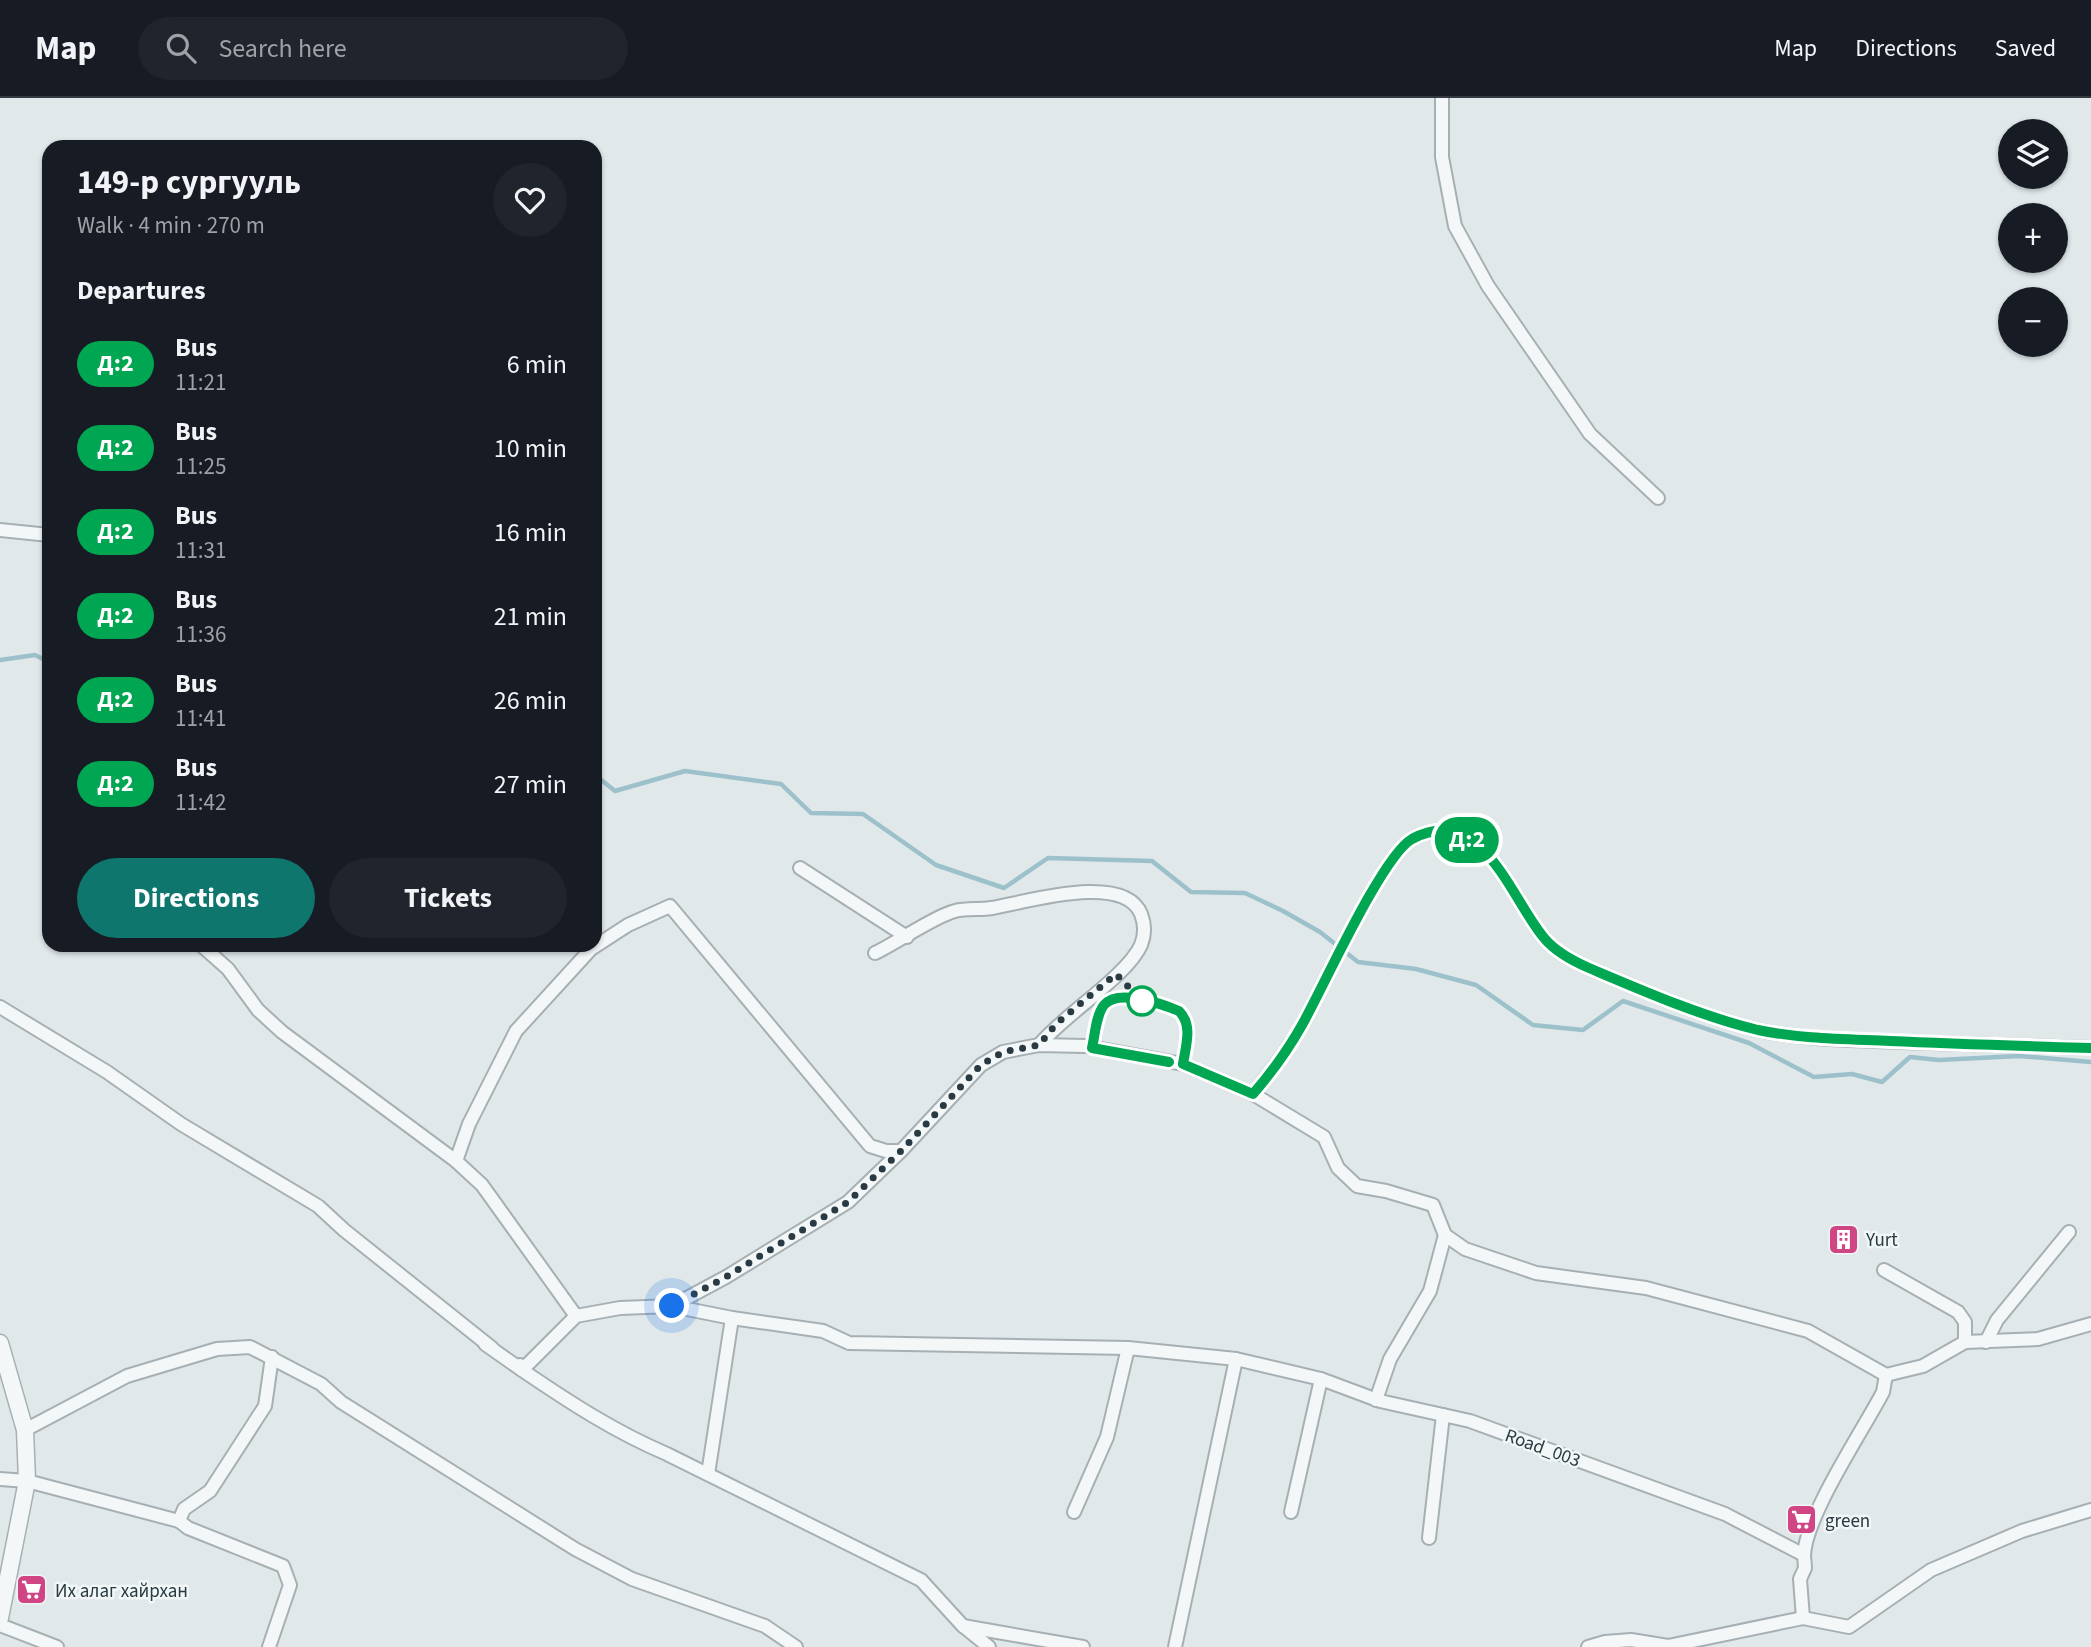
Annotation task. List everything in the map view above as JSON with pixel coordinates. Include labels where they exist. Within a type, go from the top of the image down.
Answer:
[{"type":"street","points":[[1442,98],[1442,157],[1455,226],[1488,286],[1590,434],[1658,498]]},
{"type":"street","points":[[0,530],[42,534]]},
{"type":"street","points":[[1253,1094],[1283,1058],[1375,886],[1395,855],[1410,840],[1428,833],[1463,837],[1498,864],[1532,922],[1545,940],[1562,954],[1586,967],[1757,1030],[1794,1035],[2091,1048]]},
{"type":"street","points":[[800,868],[907,937]]},
{"type":"street","points":[[875,953],[953,911],[989,909],[1052,896],[1106,892],[1126,896],[1138,908],[1144,923],[1142,942],[1132,961],[1056,1024],[1039,1045]]},
{"type":"street","points":[[602,942],[628,925],[670,906],[870,1146],[886,1152],[901,1151]]},
{"type":"street","points":[[209,952],[228,969],[258,1010],[282,1032],[456,1161],[482,1185],[576,1316]]},
{"type":"street","points":[[456,1161],[469,1124],[516,1031],[588,952]]},
{"type":"street","points":[[0,1007],[107,1072],[181,1124],[318,1206],[485,1344],[519,1364],[522,1370],[628,1437],[921,1580],[962,1625],[989,1647]]},
{"type":"street","points":[[522,1370],[576,1316],[620,1308],[672,1306],[726,1277],[848,1202],[901,1151],[981,1065],[1003,1052],[1039,1045],[1085,1046],[1183,1064],[1253,1094],[1324,1138],[1338,1168],[1357,1186],[1386,1191],[1433,1206],[1445,1235],[1465,1249],[1536,1273],[1646,1288],[1808,1331],[1886,1375],[1923,1366],[1965,1342],[2038,1339],[2091,1324]]},
{"type":"street","points":[[1986,1342],[1997,1320],[2069,1232]]},
{"type":"street","points":[[1376,1400],[1390,1359],[1430,1291],[1445,1235]]},
{"type":"street","points":[[1884,1270],[1958,1312],[1965,1322],[1965,1342]]},
{"type":"street","name":"Road_003","points":[[672,1306],[823,1331],[849,1343],[1128,1348],[1210,1354],[1236,1359],[1321,1379],[1376,1400],[1470,1421],[1725,1514],[1804,1555]]},
{"type":"street","points":[[708,1474],[732,1318]]},
{"type":"street","points":[[0,1343],[25,1430],[27,1481],[0,1618]]},
{"type":"street","points":[[25,1430],[83,1398],[156,1366],[216,1349],[250,1347],[321,1384],[341,1402],[575,1549],[632,1579],[765,1626],[796,1647]]},
{"type":"street","points":[[1074,1511],[1107,1437],[1128,1348]]},
{"type":"street","points":[[179,1521],[184,1509],[210,1491],[265,1406],[272,1357]]},
{"type":"street","points":[[1175,1647],[1187,1580],[1236,1359]]},
{"type":"street","points":[[1803,1618],[1800,1579],[1805,1568],[1805,1540],[1883,1392],[1886,1375]]},
{"type":"street","points":[[1292,1512],[1321,1379]]},
{"type":"street","points":[[1429,1538],[1443,1415]]},
{"type":"street","points":[[0,1479],[27,1481],[179,1521],[188,1528],[284,1566],[290,1585],[269,1647]]},
{"type":"street","points":[[1588,1647],[1605,1642],[1632,1640],[1668,1646],[1803,1618],[1849,1627],[1931,1570],[2022,1531],[2091,1510]]},
{"type":"street","points":[[0,1625],[57,1647]]},
{"type":"street","points":[[962,1625],[1083,1647]]},
{"type":"waterway","points":[[0,660],[35,655],[42,658]]},
{"type":"waterway","points":[[602,781],[615,791],[685,771],[781,784],[811,813],[863,814],[936,865],[1004,888],[1048,858],[1152,861],[1191,892],[1245,893],[1283,911],[1320,932],[1358,962],[1416,969],[1476,985],[1533,1025],[1583,1030],[1623,1001],[1749,1043],[1814,1077],[1852,1074],[1882,1082],[1910,1057],[1939,1060],[2019,1056],[2091,1062]]},
{"type":"bus line","name":"Д:2","points":[[1169,1062],[1092,1048],[1102,1007],[1111,998],[1121,997],[1164,1005],[1179,1011],[1186,1017],[1188,1034],[1183,1064],[1253,1094],[1283,1058],[1382,873],[1410,840],[1428,833],[1463,837],[1484,851],[1498,864],[1545,940],[1562,954],[1586,967],[1757,1030],[1847,1040],[2091,1048]]},
{"type":"place","name":"Yurt","points":[[1843,1239]]},
{"type":"place","name":"green","points":[[1802,1520]]},
{"type":"place","name":"Их алаг хайрхан","points":[[32,1590]]},
{"type":"route","points":[[672,1306],[726,1277],[848,1202],[877,1176],[981,1065],[1003,1052],[1039,1045],[1056,1024],[1116,974],[1142,1001]]}]
